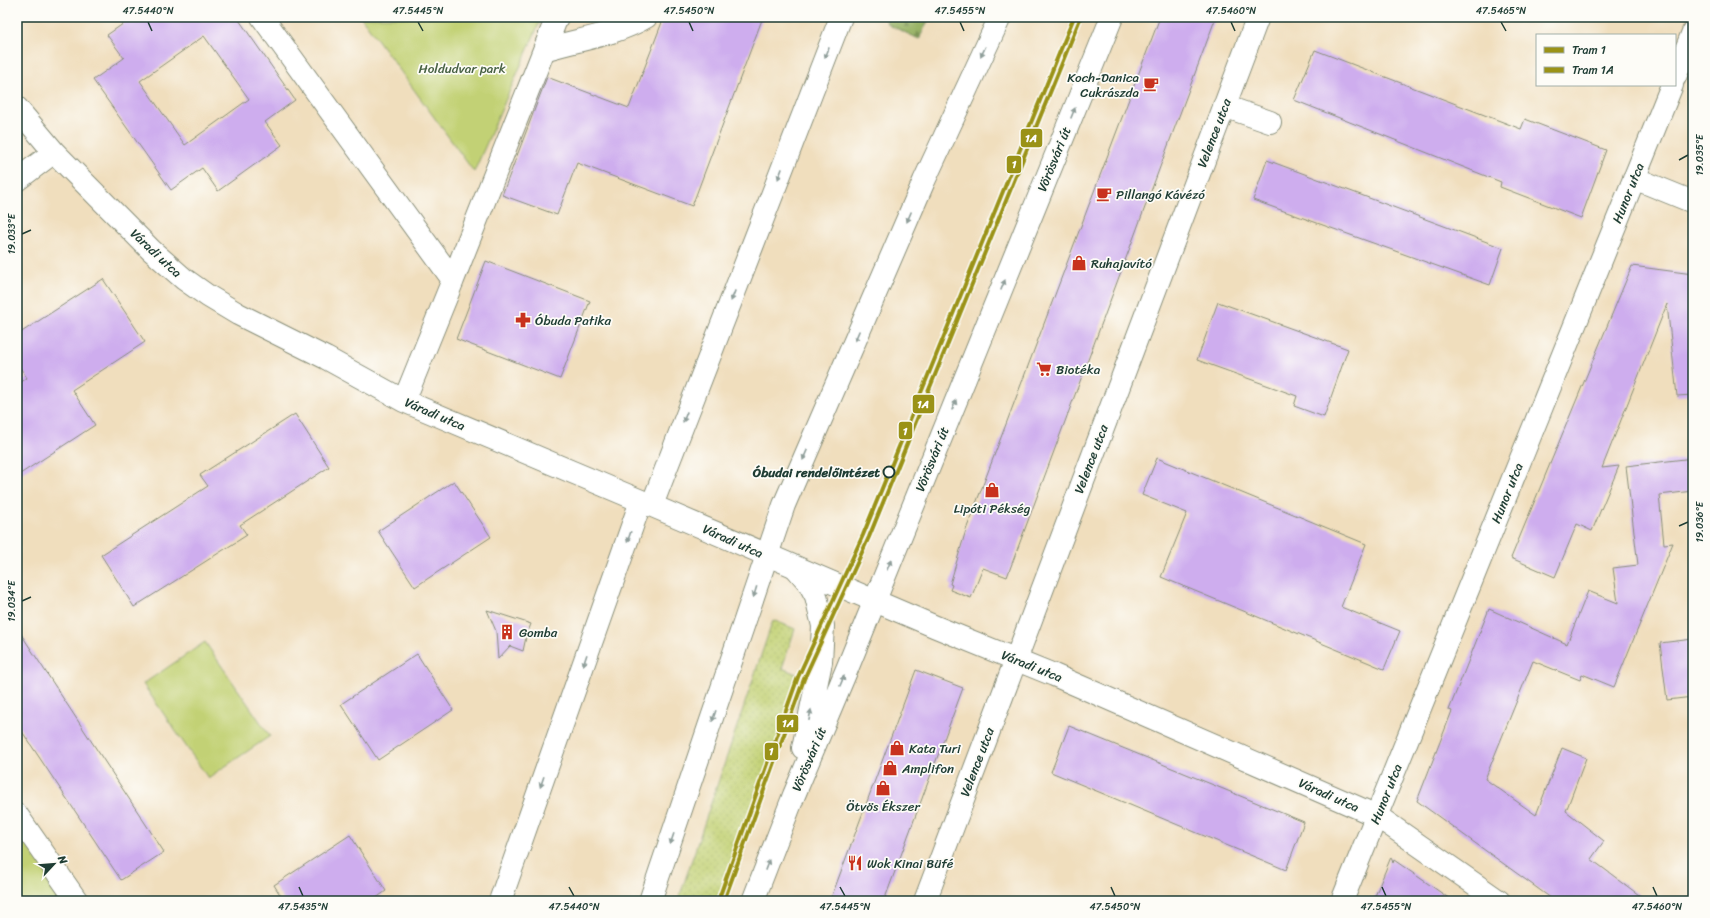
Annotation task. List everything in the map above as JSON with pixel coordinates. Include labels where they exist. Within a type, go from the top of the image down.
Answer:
[{"type":"street","points":[[262,17],[453,280]]},
{"type":"street","points":[[404,402],[557,17]]},
{"type":"street","points":[[544,50],[631,26],[646,17]]},
{"type":"street","points":[[500,901],[647,503],[677,438],[841,17]]},
{"type":"street","points":[[650,901],[737,648],[766,555],[784,505],[924,181],[1000,17]]},
{"type":"street","name":"Vörösvári út","points":[[753,901],[794,795],[1112,17]]},
{"type":"street","name":"Velence utca","points":[[925,901],[1258,17]]},
{"type":"street","points":[[1676,74],[1693,32]]},
{"type":"street","name":"Hunor utca","points":[[1342,901],[1672,86]]},
{"type":"street","points":[[1224,106],[1270,122]]},
{"type":"street","name":"Váradi utca","points":[[17,108],[54,152],[151,250],[184,279],[208,296],[404,402],[647,503],[874,601],[1016,659],[1377,816],[1499,901]]},
{"type":"street","points":[[17,180],[54,152]]},
{"type":"street","points":[[1634,178],[1693,202]]},
{"type":"street","points":[[794,795],[821,662],[822,640],[822,626],[816,596],[809,582],[796,568]]},
{"type":"street","points":[[17,815],[77,901]]},
{"type":"green space","name":"Holdudvar park","points":[[361,17],[542,17],[474,172]]},
{"type":"green space","points":[[884,17],[930,17],[919,39],[889,25]]},
{"type":"green space","points":[[773,620],[795,629],[782,668],[806,678],[721,901],[678,901]]},
{"type":"green space","points":[[205,642],[270,736],[208,778],[143,684]]},
{"type":"green space","points":[[30,833],[77,901],[17,901],[17,842]]},
{"type":"building","points":[[133,17],[237,17],[295,100],[265,122],[282,145],[218,191],[202,168],[171,190],[93,80],[124,58],[107,35]],"holes":[[[204,36],[249,99],[185,145],[140,81]]]},
{"type":"building","points":[[664,17],[763,17],[692,206],[577,163],[557,215],[502,195],[547,77],[629,108]]},
{"type":"building","points":[[1160,17],[1216,17],[1007,577],[983,568],[971,598],[950,590],[952,585],[950,584],[966,530]]},
{"type":"building","points":[[1315,50],[1521,129],[1525,119],[1606,150],[1581,218],[1500,187],[1501,182],[1294,100]]},
{"type":"building","points":[[1267,160],[1503,248],[1490,285],[1253,200]]},
{"type":"building","name":"Óbuda Patika","points":[[486,261],[590,301],[560,379],[456,339]]},
{"type":"building","points":[[1632,266],[1693,274],[1693,395],[1677,396],[1667,304],[1602,468],[1619,466],[1592,531],[1577,524],[1555,577],[1511,558]]},
{"type":"building","points":[[103,279],[145,342],[72,390],[95,425],[17,476],[17,385],[27,378],[17,363],[17,335]]},
{"type":"building","points":[[1218,302],[1348,349],[1324,417],[1294,406],[1297,396],[1197,360]]},
{"type":"building","points":[[295,414],[329,467],[240,525],[247,535],[134,607],[101,555],[208,486],[200,475]]},
{"type":"building","points":[[1157,458],[1366,544],[1341,607],[1400,631],[1384,669],[1161,577],[1187,513],[1142,495]]},
{"type":"building","points":[[1693,458],[1693,491],[1659,495],[1664,544],[1673,543],[1614,687],[1582,674],[1580,680],[1533,661],[1485,779],[1536,815],[1562,748],[1586,758],[1566,811],[1604,841],[1591,859],[1647,901],[1555,901],[1417,801],[1452,711],[1449,710],[1489,609],[1567,644],[1588,591],[1618,603],[1613,568],[1638,565],[1626,466]]},
{"type":"building","points":[[454,481],[491,537],[415,587],[378,531]]},
{"type":"building","name":"Gomba","points":[[487,610],[531,624],[523,651],[510,646],[498,659],[496,631]]},
{"type":"building","points":[[17,628],[164,852],[121,880],[17,724]]},
{"type":"building","points":[[1693,639],[1693,697],[1667,700],[1660,643]]},
{"type":"building","points":[[417,654],[453,710],[378,760],[341,704]]},
{"type":"building","points":[[916,670],[963,688],[884,901],[830,901]]},
{"type":"building","points":[[1069,726],[1304,822],[1286,870],[1051,772]]},
{"type":"building","points":[[350,835],[386,891],[372,901],[284,901],[274,885]]},
{"type":"building","points":[[1391,857],[1393,863],[1394,860],[1453,901],[1373,901]]},
{"type":"tram line","name":"1","points":[[718,901],[798,677],[863,535],[1074,17]]},
{"type":"tram line","name":"1A","points":[[724,901],[804,679],[869,537],[1080,19]]},
{"type":"place","name":"Koch-Danica Cukrászda","points":[[1151,84]]},
{"type":"place","name":"Pillangó Kávézó","points":[[1104,194]]},
{"type":"place","name":"Ruhajavító","points":[[1079,263]]},
{"type":"place","name":"Óbuda Patika","points":[[523,320]]},
{"type":"place","name":"Biotéka","points":[[1044,369]]},
{"type":"place","name":"Óbudai rendelőintézet","points":[[889,472]]},
{"type":"place","name":"Lipóti Pékség","points":[[992,490]]},
{"type":"place","name":"Gomba","points":[[507,632]]},
{"type":"place","name":"Kata Turi","points":[[897,748]]},
{"type":"place","name":"Amplifon","points":[[890,768]]},
{"type":"place","name":"Ötvös Ékszer","points":[[883,788]]},
{"type":"place","name":"Wok Kinai Büfé","points":[[855,863]]}]
